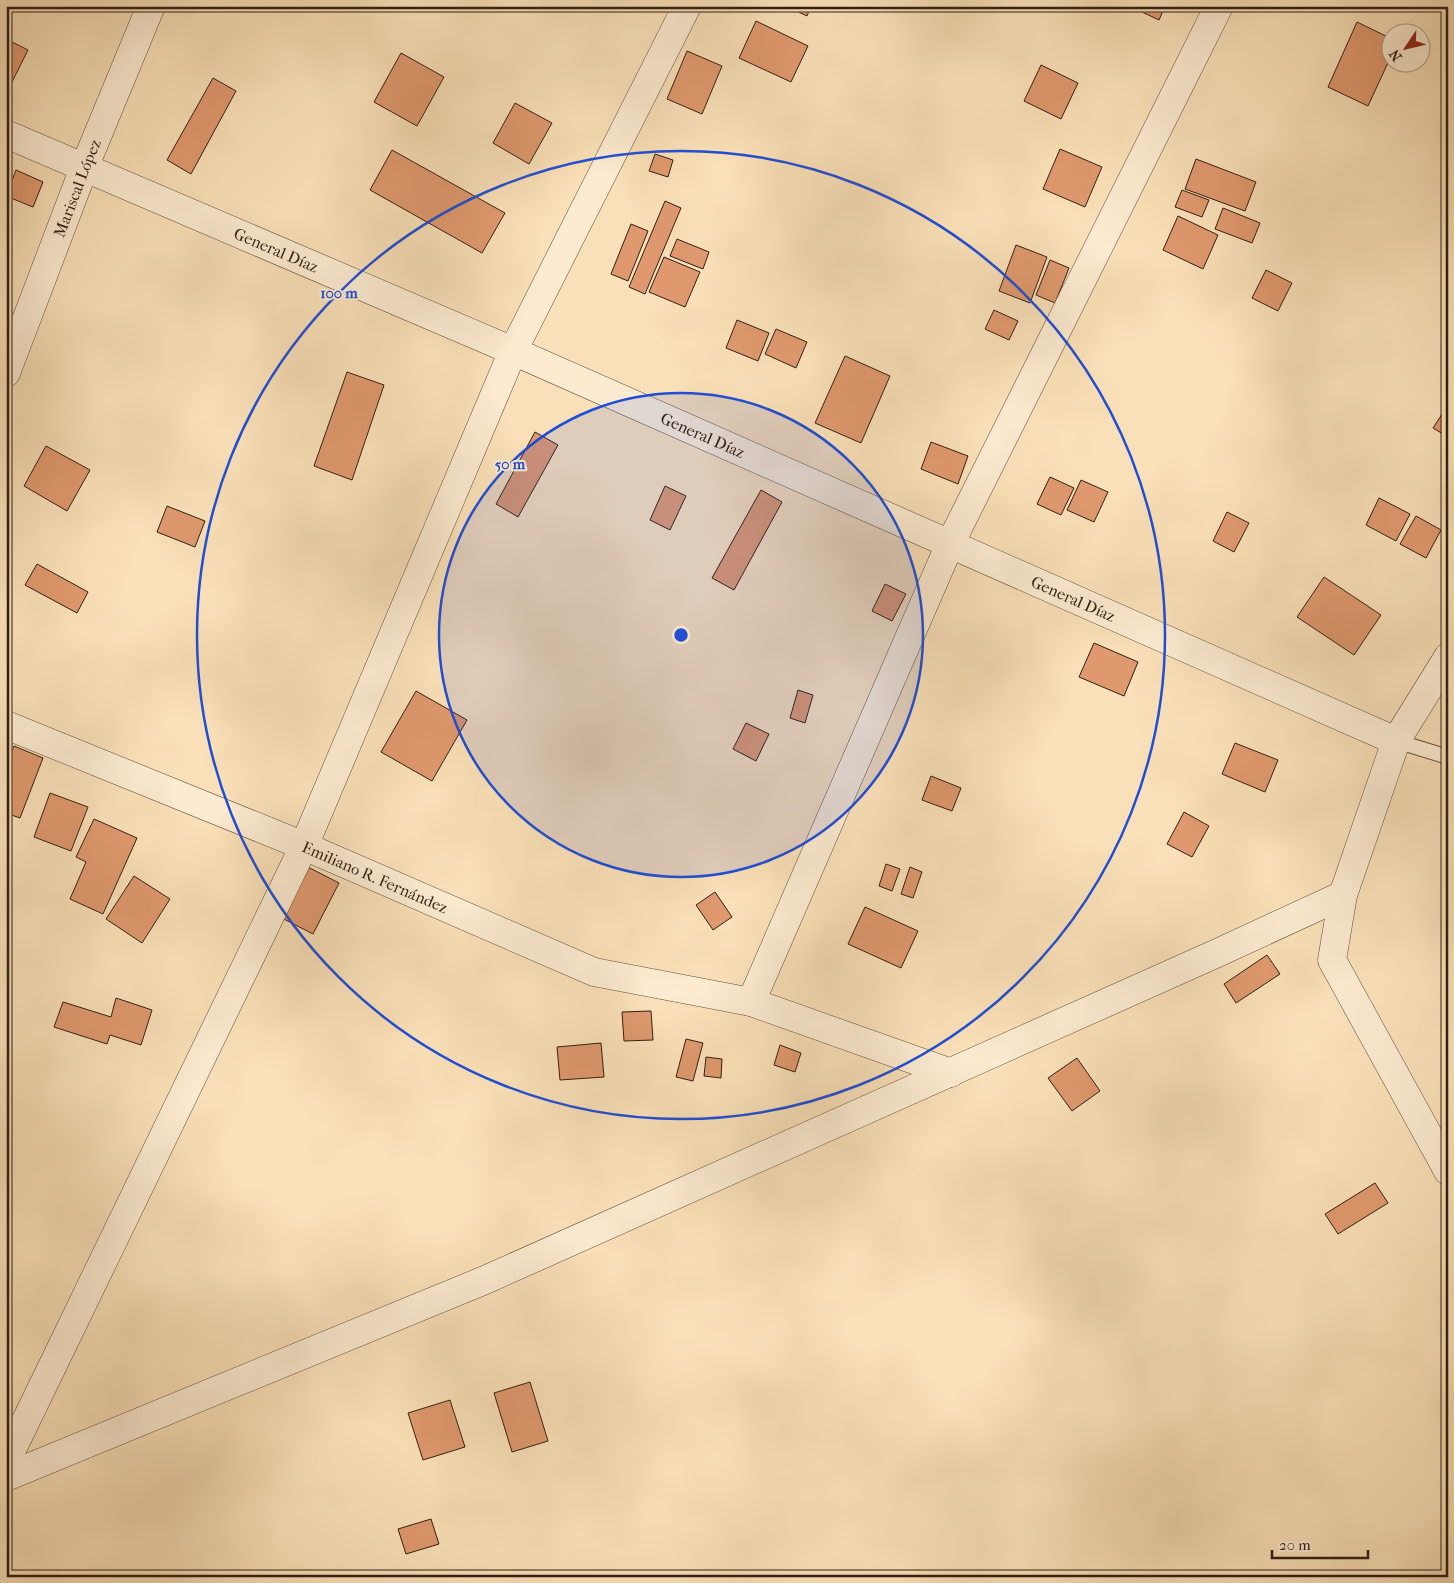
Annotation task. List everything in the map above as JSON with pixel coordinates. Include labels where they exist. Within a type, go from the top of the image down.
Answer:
[{"type":"street","name":"Mariscal López","points":[[6,372],[84,168],[151,6]]},
{"type":"street","points":[[6,1462],[304,846],[513,351],[687,6]]},
{"type":"street","points":[[752,1002],[950,544],[1219,6]]},
{"type":"street","name":"General Díaz","points":[[6,134],[513,351],[1396,741]]},
{"type":"street","points":[[1448,657],[1396,741],[1343,896],[1332,960],[1448,1171]]},
{"type":"street","name":"Emiliano R. Fernández","points":[[6,725],[304,846],[594,972],[752,1002],[951,1072]]},
{"type":"street","points":[[6,1477],[485,1280],[1343,896]]},
{"type":"lane","points":[[1396,741],[1448,757]]},
{"type":"building","points":[[785,6],[811,6],[807,16]]},
{"type":"building","points":[[818,6],[830,6],[828,11]]},
{"type":"building","points":[[1142,6],[1165,6],[1159,20],[1140,11]]},
{"type":"building","points":[[756,21],[808,46],[791,82],[739,58]]},
{"type":"building","points":[[1357,22],[1382,34],[1382,72],[1384,72],[1368,106],[1328,87]]},
{"type":"building","points":[[6,39],[28,50],[8,90],[6,89]]},
{"type":"building","points":[[687,51],[722,66],[702,114],[667,99]]},
{"type":"building","points":[[401,53],[444,77],[417,126],[374,102]]},
{"type":"building","points":[[1041,65],[1078,83],[1061,119],[1024,101]]},
{"type":"building","points":[[213,78],[236,91],[191,174],[167,160]]},
{"type":"building","points":[[515,103],[552,123],[529,164],[493,143]]},
{"type":"building","points":[[1060,149],[1102,167],[1085,207],[1043,189]]},
{"type":"building","points":[[392,150],[505,213],[482,253],[370,190]]},
{"type":"building","points":[[655,154],[673,160],[668,177],[649,171]]},
{"type":"building","points":[[1196,159],[1256,182],[1245,211],[1185,189]]},
{"type":"building","points":[[16,170],[43,182],[33,207],[6,196]]},
{"type":"building","points":[[6,171],[11,173],[6,183]]},
{"type":"building","points":[[1182,190],[1209,200],[1202,217],[1175,207]]},
{"type":"building","points":[[665,201],[681,208],[645,294],[629,287]]},
{"type":"building","points":[[1223,208],[1260,223],[1252,243],[1215,229]]},
{"type":"building","points":[[1178,216],[1218,235],[1203,269],[1163,250]]},
{"type":"building","points":[[631,224],[648,231],[628,281],[611,274]]},
{"type":"building","points":[[677,239],[709,252],[703,269],[670,256]]},
{"type":"building","points":[[1016,245],[1047,257],[1030,303],[999,291]]},
{"type":"building","points":[[664,257],[700,272],[685,307],[649,292]]},
{"type":"building","points":[[1050,260],[1069,268],[1055,303],[1036,295]]},
{"type":"building","points":[[1266,270],[1292,283],[1278,311],[1252,298]]},
{"type":"building","points":[[994,310],[1018,321],[1009,340],[985,329]]},
{"type":"building","points":[[737,320],[769,333],[758,361],[726,348]]},
{"type":"building","points":[[776,329],[807,342],[796,368],[765,354]]},
{"type":"building","points":[[845,356],[890,376],[861,443],[815,423]]},
{"type":"building","points":[[347,372],[384,385],[352,480],[314,466]]},
{"type":"building","points":[[1448,405],[1448,437],[1433,428]]},
{"type":"building","points":[[535,432],[558,445],[518,517],[496,504]]},
{"type":"building","points":[[931,442],[968,456],[958,484],[921,469]]},
{"type":"building","points":[[46,446],[90,470],[67,511],[24,486]]},
{"type":"building","points":[[1050,477],[1074,488],[1061,515],[1037,504]]},
{"type":"building","points":[[1081,480],[1108,492],[1094,522],[1067,510]]},
{"type":"building","points":[[665,486],[686,496],[670,530],[650,520]]},
{"type":"building","points":[[761,490],[782,502],[734,590],[712,578]]},
{"type":"building","points":[[1379,498],[1410,514],[1396,541],[1366,525]]},
{"type":"building","points":[[167,506],[205,521],[195,547],[157,532]]},
{"type":"building","points":[[1227,512],[1249,523],[1234,552],[1213,541]]},
{"type":"building","points":[[1416,516],[1441,530],[1426,558],[1400,544]]},
{"type":"building","points":[[37,564],[88,592],[77,613],[25,585]]},
{"type":"building","points":[[1324,577],[1381,615],[1354,655],[1297,617]]},
{"type":"building","points":[[885,584],[906,594],[892,621],[872,611]]},
{"type":"building","points":[[1094,643],[1138,662],[1124,696],[1079,677]]},
{"type":"building","points":[[798,690],[813,695],[805,723],[790,718]]},
{"type":"building","points":[[416,691],[467,720],[432,781],[381,752]]},
{"type":"building","points":[[746,723],[769,734],[756,761],[733,749]]},
{"type":"building","points":[[1235,743],[1278,760],[1265,792],[1222,774]]},
{"type":"building","points":[[14,746],[43,758],[20,818],[6,813],[6,765]]},
{"type":"building","points":[[931,776],[961,788],[952,811],[922,800]]},
{"type":"building","points":[[50,793],[88,807],[71,851],[34,837]]},
{"type":"building","points":[[1184,812],[1209,826],[1192,857],[1167,844]]},
{"type":"building","points":[[94,819],[137,838],[103,914],[70,899],[86,862],[76,857]]},
{"type":"building","points":[[886,864],[900,869],[892,891],[879,886]]},
{"type":"building","points":[[304,865],[339,883],[313,934],[278,916]]},
{"type":"building","points":[[910,867],[922,872],[913,898],[901,894]]},
{"type":"building","points":[[134,876],[170,899],[142,943],[106,919]]},
{"type":"building","points":[[715,892],[732,917],[713,930],[696,905]]},
{"type":"building","points":[[865,907],[918,931],[901,968],[848,944]]},
{"type":"building","points":[[1267,955],[1280,974],[1236,1003],[1224,984]]},
{"type":"building","points":[[116,998],[152,1010],[141,1045],[110,1035],[107,1044],[54,1027],[63,1002],[111,1017]]},
{"type":"building","points":[[651,1011],[653,1040],[624,1041],[622,1012]]},
{"type":"building","points":[[686,1039],[703,1043],[693,1081],[676,1077]]},
{"type":"building","points":[[601,1043],[604,1077],[560,1080],[557,1047]]},
{"type":"building","points":[[780,1045],[801,1053],[795,1072],[774,1065]]},
{"type":"building","points":[[706,1057],[722,1059],[721,1078],[704,1076]]},
{"type":"building","points":[[1077,1058],[1100,1091],[1072,1111],[1048,1078]]},
{"type":"building","points":[[1375,1183],[1388,1203],[1338,1234],[1325,1214]]},
{"type":"building","points":[[530,1382],[548,1441],[512,1452],[494,1393]]},
{"type":"building","points":[[450,1400],[465,1447],[423,1460],[408,1413]]},
{"type":"building","points":[[431,1519],[439,1544],[406,1554],[398,1529]]}]
